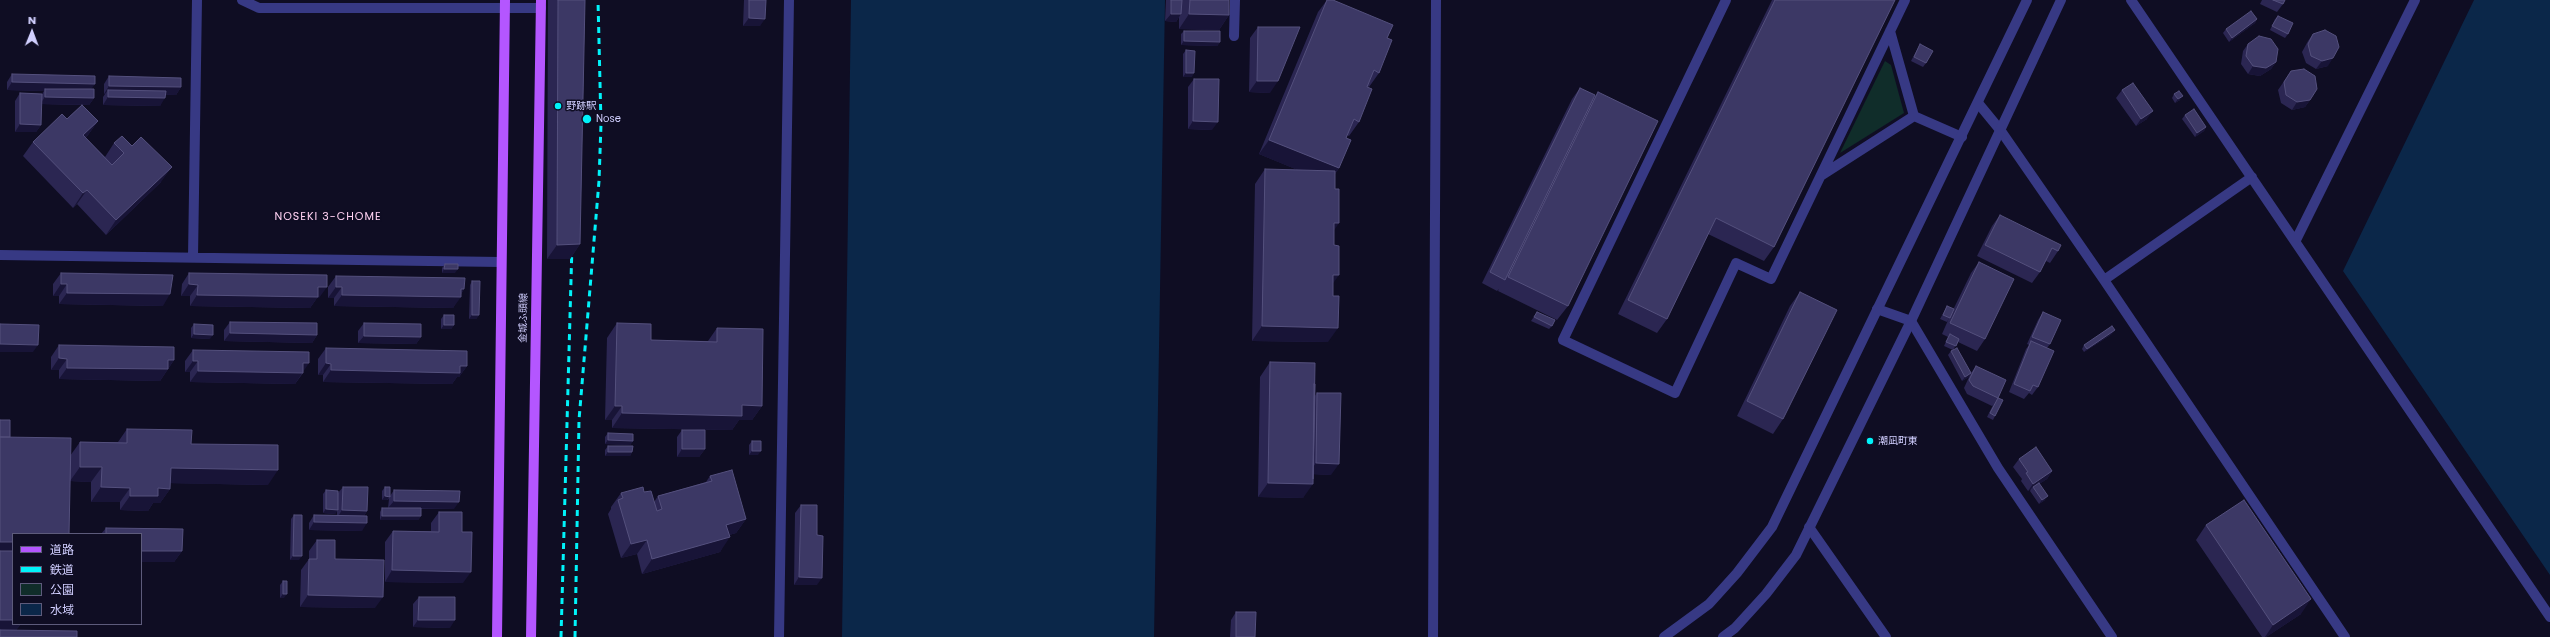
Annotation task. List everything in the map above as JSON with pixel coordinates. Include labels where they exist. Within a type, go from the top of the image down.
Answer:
[{"type":"main road","points":[[497,637],[505,4]]},
{"type":"main road","name":"金城ふ頭線","points":[[531,637],[541,4]]},
{"type":"street","points":[[192,256],[197,0]]},
{"type":"street","points":[[242,0],[258,8],[382,4],[541,4]]},
{"type":"street","points":[[779,637],[789,0]]},
{"type":"street","points":[[1234,36],[1235,0]]},
{"type":"street","points":[[1433,637],[1436,0]]},
{"type":"street","points":[[1726,0],[1563,340],[1675,393],[1736,263],[1771,279],[1905,0]]},
{"type":"street","points":[[1664,637],[1709,604],[1736,573],[1772,527],[2027,0]]},
{"type":"street","points":[[1723,637],[1735,628],[1766,594],[1796,555],[1911,321],[2061,0]]},
{"type":"street","points":[[2131,0],[2296,240],[2327,292],[2550,617]]},
{"type":"street","points":[[2296,240],[2415,0]]},
{"type":"street","points":[[1890,31],[1914,116]]},
{"type":"street","points":[[1978,103],[2001,131],[2104,280],[2345,637]]},
{"type":"street","points":[[1821,176],[1914,116]]},
{"type":"street","points":[[1914,116],[1962,137]]},
{"type":"street","points":[[2104,280],[2252,177]]},
{"type":"street","points":[[0,255],[192,256],[501,262]]},
{"type":"street","points":[[1878,309],[1911,321],[1998,468],[2112,637]]},
{"type":"street","points":[[1809,527],[1886,637]]},
{"type":"green space","points":[[1885,61],[1891,65],[1904,113],[1840,153]]},
{"type":"water","points":[[851,0],[1165,0],[1154,637],[842,637]]},
{"type":"water","points":[[2474,0],[2550,0],[2550,575],[2343,271]]},
{"type":"building","points":[[558,0],[585,0],[580,244],[557,245]]},
{"type":"building","points":[[749,0],[766,0],[765,19],[749,18]]},
{"type":"building","points":[[1171,0],[1182,0],[1181,14],[1171,14]]},
{"type":"building","points":[[1190,0],[1229,0],[1229,15],[1189,14]]},
{"type":"building","points":[[1327,0],[1333,0],[1393,25],[1387,38],[1392,40],[1379,73],[1374,70],[1367,87],[1372,89],[1359,122],[1354,119],[1346,138],[1351,140],[1339,168],[1269,140]]},
{"type":"building","points":[[1775,0],[1895,0],[1774,247],[1716,218],[1667,319],[1628,300]]},
{"type":"building","points":[[2273,0],[2285,0],[2283,4]]},
{"type":"building","points":[[2251,11],[2257,19],[2232,38],[2226,29]]},
{"type":"building","points":[[2278,16],[2293,23],[2288,34],[2272,26]]},
{"type":"building","points":[[1258,27],[1300,27],[1278,81],[1257,81]]},
{"type":"building","points":[[2325,30],[2336,36],[2339,47],[2333,58],[2322,61],[2311,56],[2308,44],[2313,34]]},
{"type":"building","points":[[1184,31],[1220,31],[1220,42],[1184,41]]},
{"type":"building","points":[[2259,36],[2271,39],[2278,49],[2276,62],[2266,68],[2253,66],[2246,56],[2248,44]]},
{"type":"building","points":[[1920,44],[1933,51],[1926,63],[1914,57]]},
{"type":"building","points":[[1186,50],[1195,51],[1194,73],[1186,73]]},
{"type":"building","points":[[2304,69],[2315,76],[2317,89],[2310,100],[2297,102],[2286,95],[2284,82],[2291,71]]},
{"type":"building","points":[[12,74],[95,76],[95,84],[12,82]]},
{"type":"building","points":[[109,76],[181,78],[181,87],[109,86]]},
{"type":"building","points":[[1194,79],[1219,79],[1218,122],[1193,121]]},
{"type":"building","points":[[2133,83],[2153,111],[2141,119],[2122,90]]},
{"type":"building","points":[[1580,88],[1595,95],[1505,280],[1490,272]]},
{"type":"building","points":[[45,89],[94,89],[94,98],[45,97]]},
{"type":"building","points":[[108,90],[166,91],[165,98],[108,97]]},
{"type":"building","points":[[2179,91],[2183,96],[2178,99],[2174,94]]},
{"type":"building","points":[[1598,92],[1658,121],[1568,306],[1508,277]]},
{"type":"building","points":[[20,93],[42,94],[41,125],[20,124]]},
{"type":"building","points":[[82,105],[98,121],[83,135],[112,165],[124,153],[114,143],[122,136],[132,146],[141,137],[172,167],[116,220],[87,190],[83,193],[33,142],[62,114],[67,119]]},
{"type":"building","points":[[2194,109],[2206,127],[2197,133],[2185,115]]},
{"type":"building","points":[[1265,169],[1335,171],[1335,189],[1339,189],[1339,223],[1334,223],[1334,245],[1339,246],[1339,275],[1333,275],[1333,296],[1339,296],[1338,328],[1262,326]]},
{"type":"building","points":[[2000,215],[2061,245],[2058,251],[2052,248],[2040,272],[1985,245]]},
{"type":"building","points":[[1979,262],[2014,279],[1985,339],[1950,323]]},
{"type":"building","points":[[445,264],[458,264],[458,269],[444,269]]},
{"type":"building","points":[[61,273],[173,275],[170,294],[67,293],[67,284],[61,284]]},
{"type":"building","points":[[189,273],[327,275],[327,287],[318,287],[318,297],[197,295],[198,285],[189,284]]},
{"type":"building","points":[[336,276],[465,278],[464,289],[461,289],[461,297],[342,295],[342,287],[336,287]]},
{"type":"building","points":[[472,281],[480,281],[479,315],[472,315]]},
{"type":"building","points":[[1800,292],[1837,310],[1783,419],[1747,401]]},
{"type":"building","points":[[1947,306],[1954,309],[1950,318],[1943,315]]},
{"type":"building","points":[[1537,312],[1555,320],[1552,326],[1534,317]]},
{"type":"building","points":[[2043,312],[2061,320],[2050,344],[2032,337]]},
{"type":"building","points":[[444,315],[454,315],[454,325],[444,325]]},
{"type":"building","points":[[230,322],[317,323],[317,335],[230,333]]},
{"type":"building","points":[[364,323],[421,324],[421,337],[364,336]]},
{"type":"building","points":[[617,323],[651,324],[651,340],[717,342],[717,328],[763,329],[762,406],[742,405],[742,416],[622,413],[622,406],[615,406]]},
{"type":"building","points":[[0,324],[39,325],[38,345],[0,344]]},
{"type":"building","points":[[194,324],[213,325],[213,335],[194,334]]},
{"type":"building","points":[[2112,326],[2115,330],[2087,349],[2084,345]]},
{"type":"building","points":[[1950,334],[1959,339],[1956,346],[1946,342]]},
{"type":"building","points":[[2031,341],[2054,351],[2038,387],[2033,385],[2030,391],[2014,384]]},
{"type":"building","points":[[59,345],[174,347],[174,360],[168,360],[168,369],[67,368],[67,359],[59,358]]},
{"type":"building","points":[[326,348],[467,351],[467,366],[460,366],[460,373],[331,370],[331,364],[326,363]]},
{"type":"building","points":[[1957,348],[1971,373],[1965,377],[1951,351]]},
{"type":"building","points":[[193,350],[309,352],[309,363],[303,363],[303,373],[198,371],[198,361],[193,361]]},
{"type":"building","points":[[1270,362],[1315,363],[1313,484],[1268,483]]},
{"type":"building","points":[[1976,366],[2006,380],[1998,398],[1973,386],[1969,380]]},
{"type":"building","points":[[1314,384],[1315,384],[1313,479]]},
{"type":"building","points":[[1317,393],[1341,393],[1339,464],[1316,463]]},
{"type":"building","points":[[1998,398],[2003,400],[1995,416],[1990,413]]},
{"type":"building","points":[[0,420],[10,420],[10,437],[0,437]]},
{"type":"building","points":[[127,429],[192,430],[191,444],[278,445],[278,470],[171,468],[170,489],[158,488],[158,496],[130,496],[130,488],[101,487],[102,467],[80,467],[80,442],[127,443]]},
{"type":"building","points":[[682,430],[705,430],[705,449],[682,449]]},
{"type":"building","points":[[608,433],[633,434],[633,441],[608,440]]},
{"type":"building","points":[[0,437],[71,438],[69,533],[12,533],[12,542],[0,542]]},
{"type":"building","points":[[752,441],[761,441],[761,451],[752,451]]},
{"type":"building","points":[[608,446],[633,446],[632,452],[608,452]]},
{"type":"building","points":[[2036,447],[2052,471],[2033,484],[2026,473],[2028,472],[2019,459]]},
{"type":"building","points":[[732,470],[746,519],[726,525],[730,537],[652,559],[647,540],[631,544],[618,500],[623,498],[621,493],[643,487],[644,492],[651,491],[657,511],[662,509],[658,496],[712,481],[710,476]]},
{"type":"building","points":[[2039,483],[2048,496],[2042,500],[2033,487]]},
{"type":"building","points":[[343,487],[368,487],[367,511],[342,510]]},
{"type":"building","points":[[385,487],[390,487],[390,497],[385,496]]},
{"type":"building","points":[[326,490],[338,491],[338,510],[326,509]]},
{"type":"building","points":[[394,490],[460,491],[459,502],[394,501]]},
{"type":"building","points":[[2244,500],[2311,599],[2273,625],[2206,525]]},
{"type":"building","points":[[801,505],[817,505],[817,535],[823,536],[822,578],[799,577]]},
{"type":"building","points":[[382,508],[421,508],[421,516],[382,516]]},
{"type":"building","points":[[439,512],[462,512],[462,532],[472,532],[471,572],[392,570],[393,531],[439,532]]},
{"type":"building","points":[[294,515],[302,515],[302,556],[293,556]]},
{"type":"building","points":[[314,515],[367,516],[367,523],[314,522]]},
{"type":"building","points":[[106,528],[183,529],[182,551],[142,551],[142,533],[106,533]]},
{"type":"building","points":[[317,540],[335,540],[335,559],[384,560],[383,597],[308,595],[309,559],[317,559]]},
{"type":"building","points":[[0,551],[12,551],[12,620],[0,620]]},
{"type":"building","points":[[283,581],[287,581],[287,594],[283,594]]},
{"type":"building","points":[[419,597],[455,597],[455,620],[418,620]]},
{"type":"building","points":[[1236,612],[1256,612],[1255,637],[1236,637]]},
{"type":"building","points":[[0,630],[77,631],[77,637],[0,637]]},
{"type":"railway","points":[[575,637],[579,420],[599,181],[601,124],[598,0]]},
{"type":"railway","points":[[561,637],[572,245]]},
{"type":"place","name":"野跡駅","points":[[558,106]]},
{"type":"place","name":"Nose","points":[[587,119]]},
{"type":"place","name":"潮凪町東","points":[[1870,441]]},
{"type":"district","name":"NOSEKI 3-CHOME","points":[[328,217]]}]
